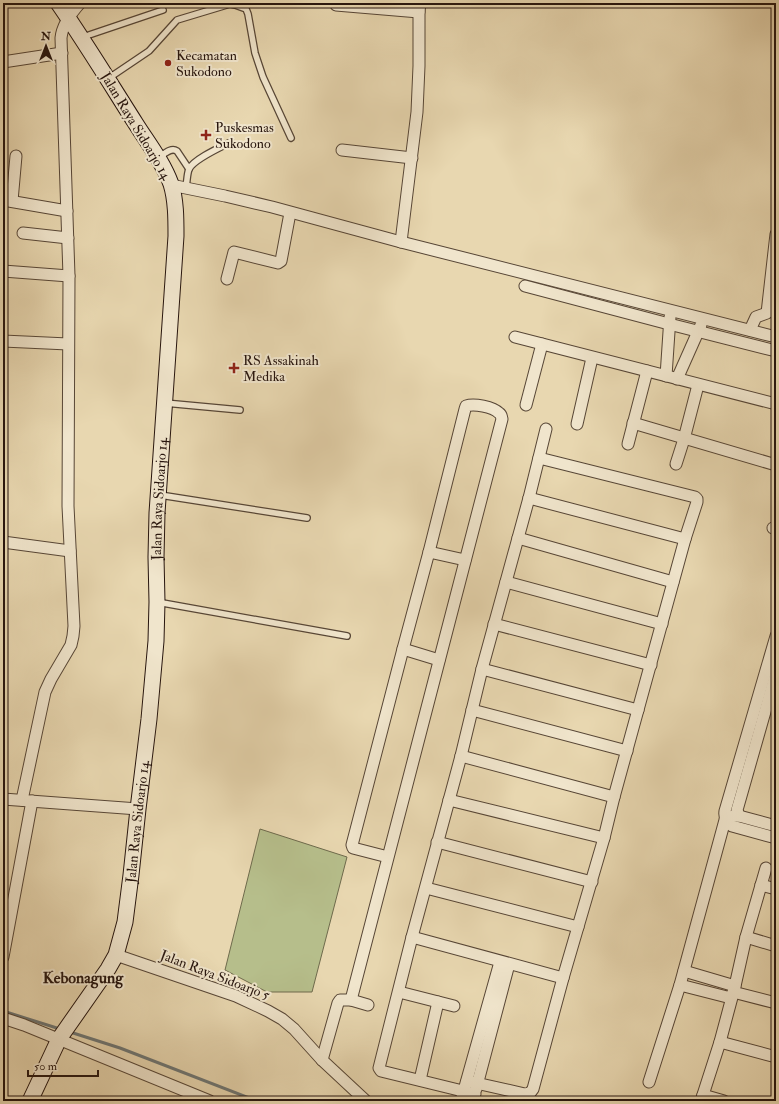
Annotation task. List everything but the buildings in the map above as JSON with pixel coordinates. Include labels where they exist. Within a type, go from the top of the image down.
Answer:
[{"type":"main road","name":"Jalan Raya Sidoarjo 14","points":[[30,1101],[61,1037],[116,955],[125,922],[154,676],[157,602],[156,557],[158,495],[176,236],[174,202],[179,186],[167,174],[63,8]]},
{"type":"street","points":[[3,957],[45,692],[70,645],[74,626],[68,506],[69,276],[61,34],[63,29],[63,8],[80,3]]},
{"type":"street","points":[[336,5],[420,7],[418,112],[401,242]]},
{"type":"street","points":[[3,62],[62,53]]},
{"type":"street","points":[[342,150],[412,158]]},
{"type":"street","points":[[16,156],[8,201],[67,211]]},
{"type":"street","points":[[179,186],[225,196],[776,337]]},
{"type":"street","points":[[227,279],[234,252],[278,263],[281,261],[290,213]]},
{"type":"street","points":[[23,233],[68,238]]},
{"type":"street","points":[[750,330],[756,317],[772,316],[776,234]]},
{"type":"street","points":[[3,271],[69,276]]},
{"type":"street","points":[[525,286],[776,351]]},
{"type":"street","points":[[670,310],[669,324],[671,378]]},
{"type":"street","points":[[671,378],[698,332],[704,318]]},
{"type":"street","points":[[515,337],[776,404]]},
{"type":"street","points":[[3,342],[68,344]]},
{"type":"street","points":[[526,405],[542,344]]},
{"type":"street","points":[[577,424],[592,358]]},
{"type":"street","points":[[628,444],[647,371]]},
{"type":"street","points":[[676,464],[698,385]]},
{"type":"street","points":[[352,1000],[502,419],[499,413],[474,404],[466,406],[465,409],[352,845],[353,848],[388,857]]},
{"type":"street","points":[[633,423],[776,465]]},
{"type":"street","points":[[539,458],[694,498],[697,502],[685,539],[592,882],[532,1091],[525,1094],[467,1089],[381,1071],[379,1068],[412,937],[461,756],[482,669],[529,498],[546,429]]},
{"type":"street","points":[[529,498],[685,539]]},
{"type":"street","points":[[518,538],[673,582]]},
{"type":"street","points":[[3,542],[70,551]]},
{"type":"street","points":[[429,552],[465,560]]},
{"type":"street","points":[[506,582],[662,624]]},
{"type":"street","points":[[494,624],[651,665]]},
{"type":"street","points":[[649,1082],[684,971],[726,820],[725,811],[772,665],[776,636]]},
{"type":"street","points":[[403,649],[439,660]]},
{"type":"street","points":[[482,669],[638,710]]},
{"type":"street","points":[[739,816],[737,810],[776,673]]},
{"type":"street","points":[[472,710],[627,752]]},
{"type":"street","points":[[461,756],[614,797]]},
{"type":"street","points":[[3,799],[138,808]]},
{"type":"street","points":[[449,800],[604,838]]},
{"type":"street","points":[[726,820],[729,817],[739,816],[776,826]]},
{"type":"street","points":[[726,820],[732,826],[776,838]]},
{"type":"street","points":[[437,842],[592,882]]},
{"type":"street","points":[[724,1101],[702,1098],[720,1042],[746,937],[766,868]]},
{"type":"street","points":[[761,885],[776,889]]},
{"type":"street","points":[[426,888],[578,927]]},
{"type":"street","points":[[412,937],[564,978]]},
{"type":"street","points":[[746,937],[776,946]]},
{"type":"street","name":"Jalan Raya Sidoarjo 5","points":[[116,955],[236,996],[282,1019],[294,1029],[322,1060],[366,1101]]},
{"type":"street","points":[[467,1089],[504,963]]},
{"type":"street","points":[[684,971],[733,992]]},
{"type":"street","points":[[680,985],[733,992],[776,1003]]},
{"type":"street","points":[[399,992],[454,1006]]},
{"type":"street","points":[[322,1060],[335,1008],[340,1000],[352,1000],[368,1005]]},
{"type":"street","points":[[420,1080],[438,1002]]},
{"type":"street","points":[[3,1018],[61,1037],[210,1101]]},
{"type":"street","points":[[720,1042],[776,1057]]},
{"type":"street","points":[[467,1089],[474,1098]]},
{"type":"lane","points":[[108,79],[149,51],[177,20],[230,4],[235,5],[246,9],[255,53],[261,71],[291,138]]},
{"type":"lane","points":[[81,38],[162,10]]},
{"type":"lane","points":[[179,186],[194,163],[231,142]]},
{"type":"lane","points":[[158,158],[172,149],[175,149],[189,169]]},
{"type":"lane","points":[[164,402],[240,410]]},
{"type":"lane","points":[[158,495],[307,518]]},
{"type":"lane","points":[[157,602],[347,636]]},
{"type":"green space","points":[[260,829],[347,857],[312,992],[267,992],[225,970]]},
{"type":"waterway","points":[[3,1011],[60,1029]]},
{"type":"waterway","points":[[70,1032],[120,1048],[257,1101]]},
{"type":"place","name":"Kecamatan Sukodono","points":[[168,63]]},
{"type":"place","name":"Puskesmas Sukodono","points":[[206,135]]},
{"type":"place","name":"RS Assakinah Medika","points":[[234,368]]},
{"type":"district","name":"Kebonagung","points":[[83,978]]}]
